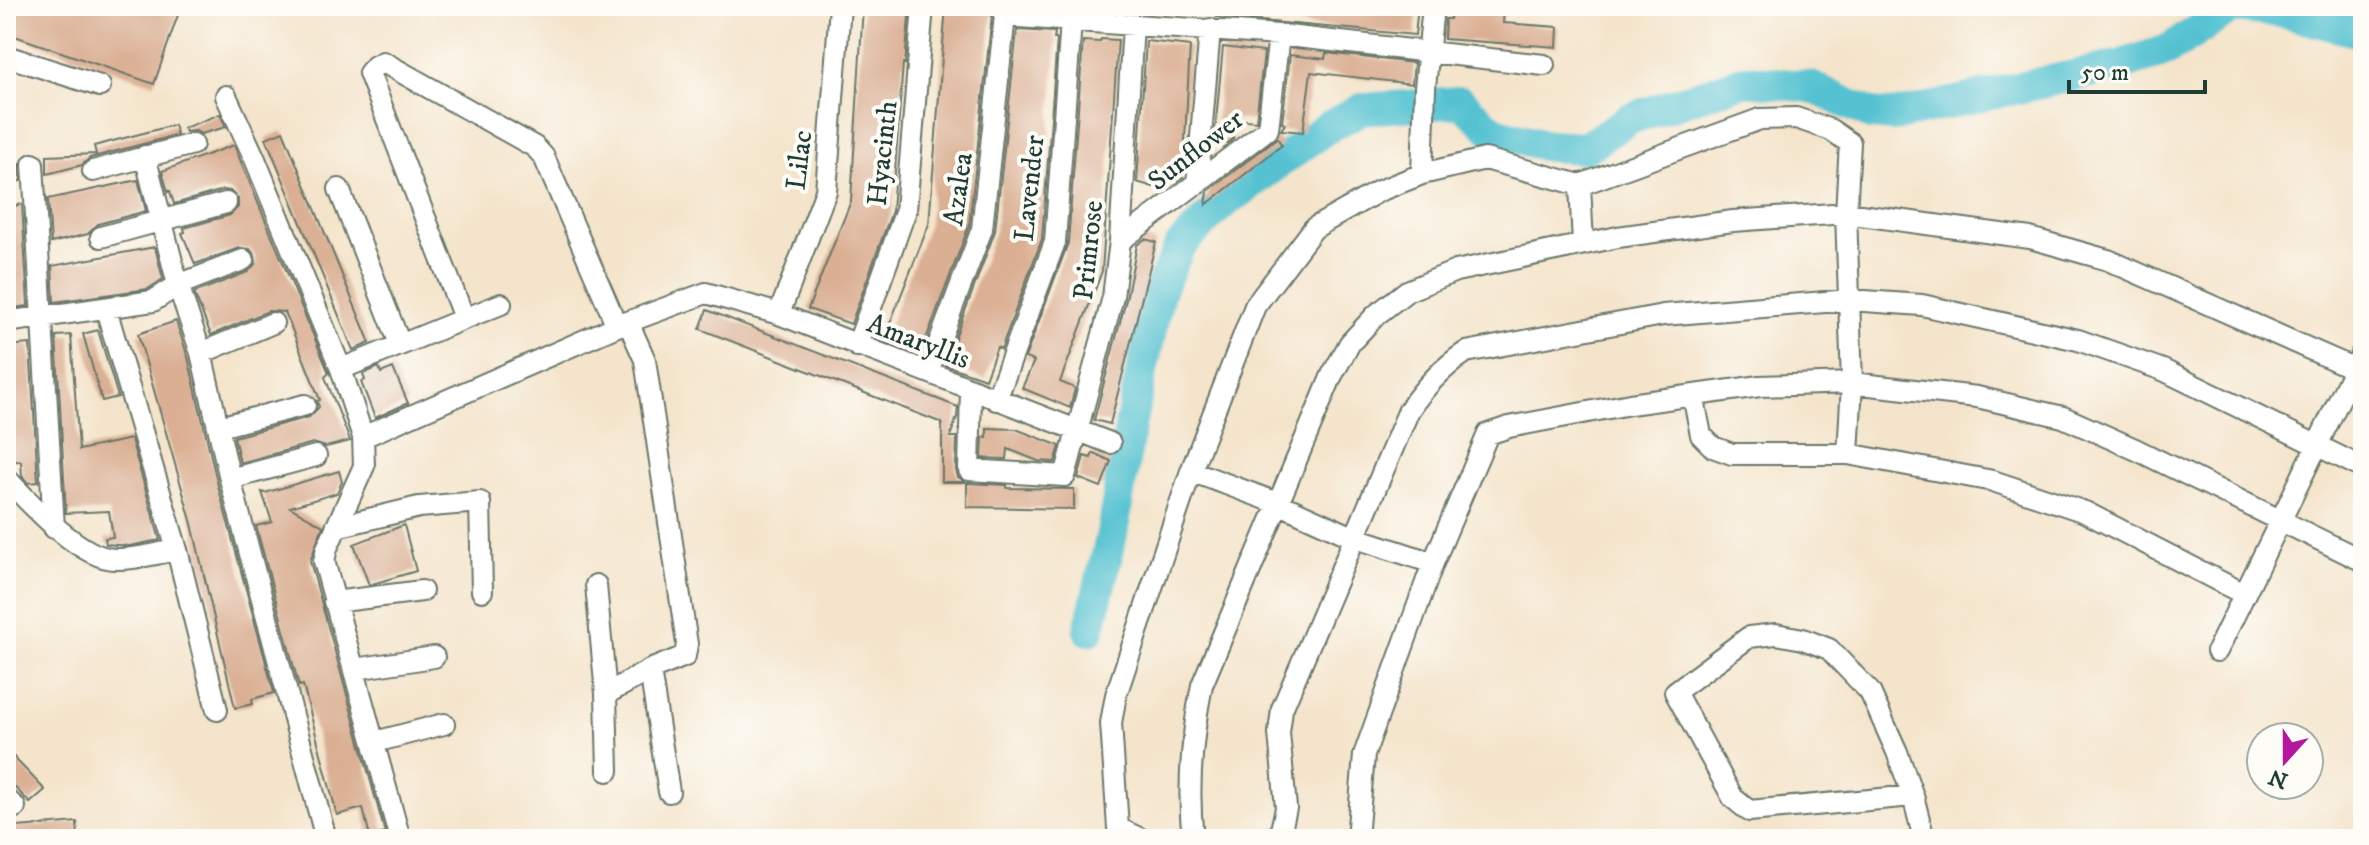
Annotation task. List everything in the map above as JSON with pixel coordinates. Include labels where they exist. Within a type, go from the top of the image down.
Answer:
[{"type":"street","name":"Lilac","points":[[779,314],[826,191],[840,6]]},
{"type":"street","name":"Hyacinth","points":[[857,346],[906,210],[923,6]]},
{"type":"street","points":[[1422,174],[1425,88],[1433,6]]},
{"type":"street","points":[[1006,11],[1071,21],[1279,35],[1544,65]]},
{"type":"street","name":"Azalea","points":[[928,372],[982,229],[1006,11]]},
{"type":"street","name":"Lavender","points":[[996,400],[1055,242],[1071,21]]},
{"type":"street","name":"Primrose","points":[[971,390],[969,470],[1065,476],[1113,297],[1120,241],[1133,25]]},
{"type":"street","points":[[1197,184],[1210,29]]},
{"type":"street","name":"Sunflower","points":[[1120,241],[1268,129],[1279,35]]},
{"type":"street","points":[[6,56],[100,86]]},
{"type":"street","points":[[464,318],[369,73],[383,62],[535,147],[544,157],[623,324],[645,360],[687,644],[685,656],[650,670],[606,694]]},
{"type":"street","points":[[226,96],[341,369],[363,437],[364,466],[324,561],[400,839]]},
{"type":"street","points":[[1141,839],[1118,828],[1111,723],[1116,695],[1191,471],[1255,306],[1314,228],[1379,191],[1422,174],[1485,159],[1580,185],[1760,119],[1796,118],[1831,130],[1850,143],[1846,213],[1852,383],[1848,454]]},
{"type":"street","points":[[93,171],[193,144]]},
{"type":"street","points":[[145,156],[178,285],[201,353],[230,479],[326,839]]},
{"type":"street","points":[[33,164],[54,528]]},
{"type":"street","points":[[1580,185],[1583,244]]},
{"type":"street","points":[[339,189],[400,344]]},
{"type":"street","points":[[101,237],[226,203]]},
{"type":"street","points":[[1193,839],[1190,811],[1194,734],[1202,685],[1332,375],[1350,343],[1376,315],[1407,291],[1456,271],[1583,244],[1733,221],[1846,213],[2030,238],[2108,260],[2359,360],[2217,651]]},
{"type":"street","points":[[6,322],[153,301],[178,285],[243,260]]},
{"type":"street","name":"Amaryllis","points":[[623,324],[706,293],[779,314],[1110,443]]},
{"type":"street","points":[[1279,839],[1286,808],[1279,733],[1282,709],[1409,410],[1424,388],[1449,363],[1466,352],[1663,315],[1850,300],[1922,305],[2078,340],[2163,370],[2363,468]]},
{"type":"street","points":[[341,369],[501,304]]},
{"type":"street","points":[[106,309],[177,550],[217,710]]},
{"type":"street","points":[[201,353],[273,323]]},
{"type":"street","points":[[363,437],[623,324]]},
{"type":"street","points":[[1357,839],[1364,755],[1433,563],[1488,434],[1509,427],[1615,407],[1760,386],[1852,383],[1977,397],[2063,417],[2363,561]]},
{"type":"street","points":[[1693,395],[1701,435],[1713,447],[1732,454],[1848,454],[1993,481],[2085,512],[2244,594]]},
{"type":"street","points":[[219,427],[305,405]]},
{"type":"street","points":[[230,479],[316,456]]},
{"type":"street","points":[[1191,471],[1280,504],[1353,537],[1433,563]]},
{"type":"street","points":[[6,478],[54,528],[97,554],[114,559],[177,550]]},
{"type":"street","points":[[336,527],[419,507],[480,502],[482,591]]},
{"type":"street","points":[[596,585],[606,694],[608,771]]},
{"type":"street","points":[[334,602],[422,591]]},
{"type":"street","points":[[1913,796],[1749,811],[1733,798],[1675,692],[1749,637],[1776,634],[1803,639],[1829,649],[1870,692],[1913,796],[1924,839]]},
{"type":"street","points":[[355,669],[434,657]]},
{"type":"street","points":[[650,670],[669,792]]},
{"type":"street","points":[[375,742],[444,724]]},
{"type":"street","points":[[6,799],[15,807],[6,809]]},
{"type":"building","points":[[6,6],[181,6],[154,84],[6,33]]},
{"type":"building","points":[[863,6],[910,6],[892,211],[851,324],[808,309],[851,201]]},
{"type":"building","points":[[946,6],[993,6],[969,226],[920,355],[883,341],[929,224]]},
{"type":"building","points":[[1217,6],[1418,6],[1415,35],[1217,17]]},
{"type":"building","points":[[1451,6],[1504,6],[1503,23],[1558,27],[1557,47],[1444,39],[1445,19],[1450,19]]},
{"type":"building","points":[[1017,30],[1055,32],[1054,39],[1057,39],[1042,239],[1001,349],[997,347],[985,379],[945,365],[995,231]]},
{"type":"building","points":[[1101,39],[1118,40],[1102,271],[1060,382],[1075,388],[1070,408],[1022,388],[1034,361],[1025,358],[1068,243],[1083,41],[1100,42]]},
{"type":"building","points":[[1146,41],[1190,46],[1183,177],[1177,181],[1153,180],[1153,187],[1137,182]]},
{"type":"building","points":[[1223,47],[1264,52],[1256,121],[1235,119],[1233,139],[1228,143],[1214,142]]},
{"type":"building","points":[[1326,53],[1414,63],[1412,84],[1311,72],[1303,132],[1281,130],[1285,124],[1282,123],[1290,55],[1325,59]]},
{"type":"building","points":[[220,114],[226,127],[201,134],[186,132],[184,128]]},
{"type":"building","points":[[174,125],[177,135],[90,158],[82,165],[47,174],[47,156],[96,154],[94,146]]},
{"type":"building","points":[[283,131],[370,343],[353,350],[266,138]]},
{"type":"building","points":[[1277,138],[1282,145],[1206,205],[1208,191]]},
{"type":"building","points":[[234,145],[329,373],[325,377],[350,441],[326,447],[313,443],[240,463],[234,437],[309,417],[319,407],[317,401],[320,400],[285,312],[268,311],[211,335],[194,293],[248,272],[256,263],[255,256],[250,249],[239,248],[195,264],[182,233],[185,232],[184,228],[230,215],[238,207],[238,199],[230,191],[223,190],[174,204],[162,171]]},
{"type":"building","points":[[20,164],[21,181],[10,183],[8,165]]},
{"type":"building","points":[[138,180],[146,211],[98,224],[88,234],[51,243],[48,199]]},
{"type":"building","points":[[22,204],[28,306],[6,309],[6,208]]},
{"type":"building","points":[[1145,239],[1156,242],[1110,424],[1094,420],[1126,300],[1137,245]]},
{"type":"building","points":[[155,247],[163,279],[148,289],[54,302],[52,266]]},
{"type":"building","points":[[707,310],[958,407],[950,437],[957,437],[956,470],[958,477],[965,482],[942,482],[942,423],[700,329]]},
{"type":"building","points":[[176,321],[188,357],[217,482],[274,693],[252,699],[253,704],[235,708],[192,524],[138,334]]},
{"type":"building","points":[[98,330],[118,397],[102,401],[83,334]]},
{"type":"building","points":[[71,335],[79,450],[131,439],[160,540],[129,546],[106,544],[105,538],[113,537],[109,511],[66,513],[56,336]]},
{"type":"building","points":[[30,344],[38,482],[28,483],[22,476],[21,461],[6,461],[6,346]]},
{"type":"building","points":[[379,367],[381,373],[393,368],[408,403],[375,418],[361,382],[365,380],[363,374]]},
{"type":"building","points":[[987,428],[1016,429],[1060,446],[1055,462],[1038,461],[1008,449],[1007,459],[982,458],[983,437],[987,437]]},
{"type":"building","points":[[1093,453],[1111,461],[1101,487],[1078,478],[1084,456],[1091,458]]},
{"type":"building","points":[[339,471],[342,482],[337,493],[290,507],[323,526],[310,561],[385,833],[370,837],[363,808],[337,815],[256,526],[272,522],[262,492]]},
{"type":"building","points":[[967,483],[1007,485],[1007,488],[1074,489],[1074,509],[967,507]]},
{"type":"building","points":[[404,525],[416,571],[369,585],[354,544]]},
{"type":"building","points":[[6,749],[45,790],[30,803],[6,778]]},
{"type":"building","points":[[77,822],[78,839],[6,839],[6,828]]},
{"type":"waterway","points":[[1089,630],[1112,534],[1131,421],[1159,292],[1180,246],[1220,206],[1328,127],[1362,109],[1461,102],[1494,132],[1548,146],[1585,148],[1629,119],[1746,80],[1811,87],[1871,114],[1893,116],[2122,65],[2168,50],[2233,7],[2282,12],[2363,33]]}]
